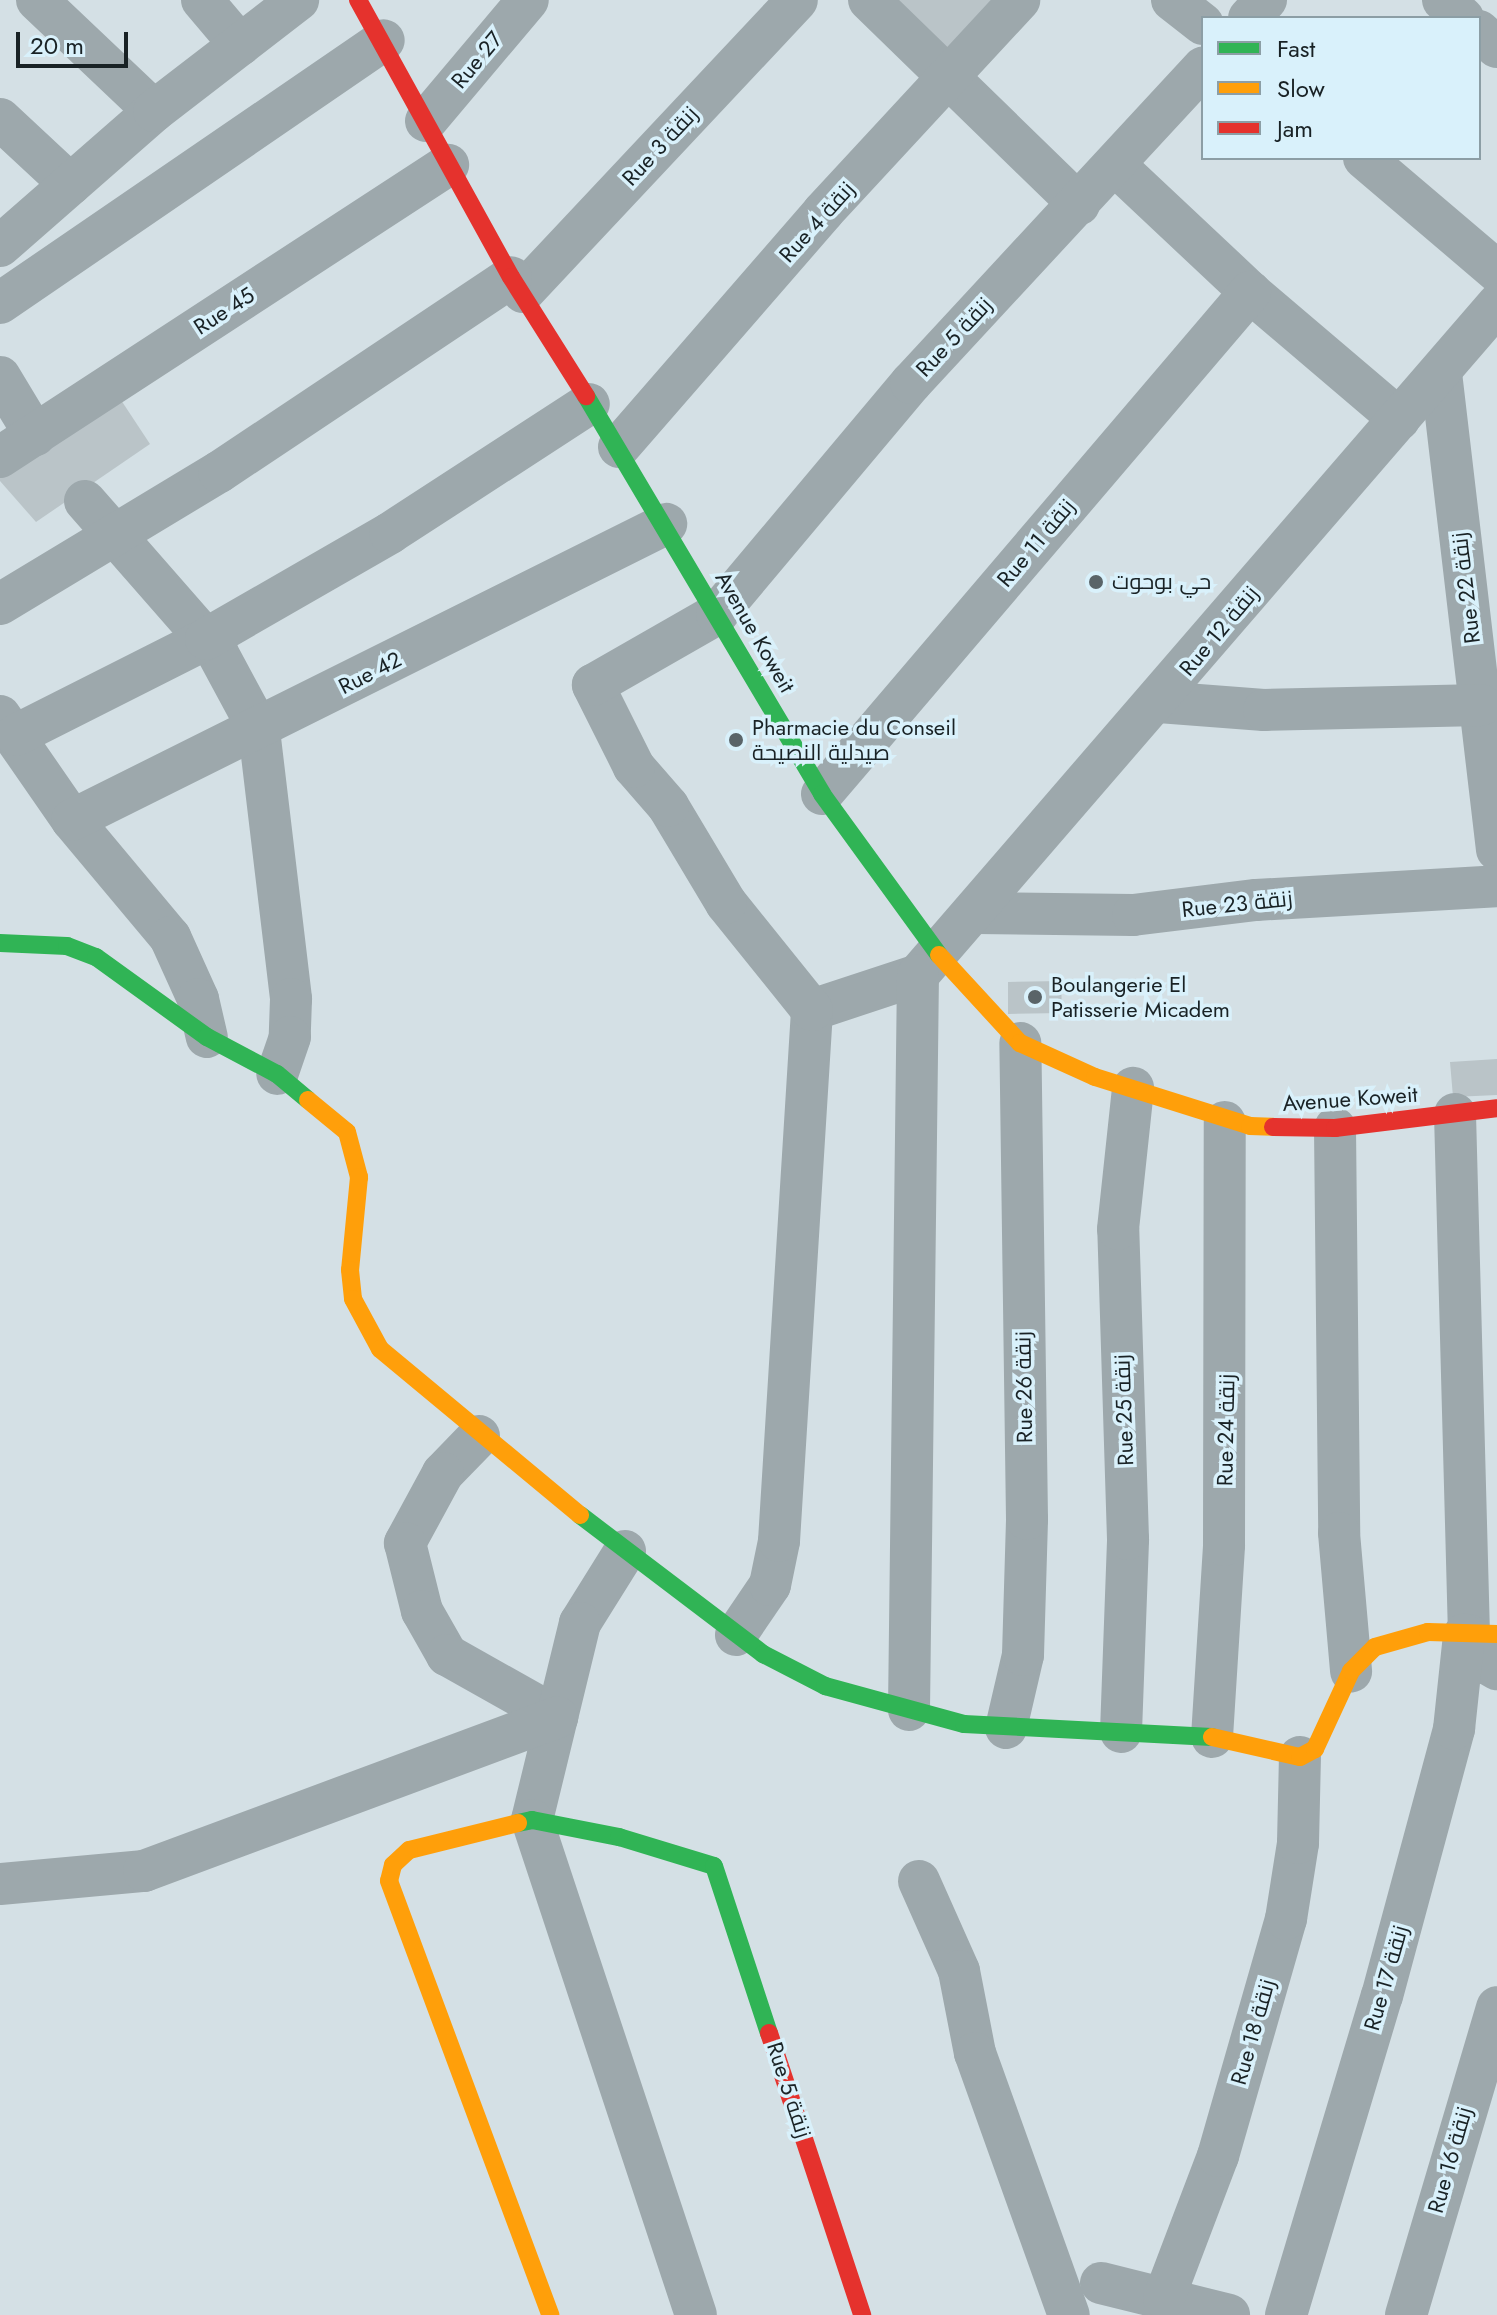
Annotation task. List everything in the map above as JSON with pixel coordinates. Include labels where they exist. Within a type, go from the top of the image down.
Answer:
[{"type":"street","points":[[37,0],[154,111]]},
{"type":"street","points":[[202,0],[240,45]]},
{"type":"street","points":[[0,246],[154,111],[298,0]]},
{"type":"street","name":"Rue 27","points":[[426,121],[528,0]]},
{"type":"street","name":"Rue 3 زنقة","points":[[0,604],[219,472],[517,285],[797,0]]},
{"type":"street","points":[[869,0],[1079,204]]},
{"type":"street","name":"Rue 4 زنقة","points":[[619,447],[823,212],[950,80],[1019,0]]},
{"type":"street","points":[[1172,0],[1201,22]]},
{"type":"street","points":[[1251,16],[1266,0]]},
{"type":"street","points":[[1443,0],[1461,16]]},
{"type":"street","name":"Avenue Koweit","points":[[360,1],[517,285],[666,524],[822,794],[928,965],[1020,1043],[1049,1060],[1225,1122],[1335,1128],[1497,1108]]},
{"type":"street","points":[[1481,33],[1497,47]]},
{"type":"street","points":[[0,303],[384,40]]},
{"type":"street","name":"Rue 5 زنقة","points":[[717,614],[911,383],[1116,166],[1201,70]]},
{"type":"street","points":[[0,119],[70,184]]},
{"type":"street","points":[[1366,160],[1497,271]]},
{"type":"street","name":"Rue 45","points":[[17,446],[448,165]]},
{"type":"street","points":[[1116,166],[1250,292],[1399,419]]},
{"type":"street","name":"Rue 11 زنقة","points":[[822,794],[1250,292]]},
{"type":"street","name":"Rue 12 زنقة","points":[[928,965],[977,913],[1159,702],[1497,305]]},
{"type":"street","name":"Rue 22 زنقة","points":[[1441,373],[1485,646],[1481,705],[1497,850]]},
{"type":"street","points":[[0,377],[17,446]]},
{"type":"street","points":[[207,1037],[198,999],[170,937],[72,820],[8,726],[206,639],[390,533],[589,404]]},
{"type":"street","points":[[85,501],[206,639],[238,684],[259,730],[291,999],[290,1037],[277,1074]]},
{"type":"street","name":"Rue 42","points":[[72,820],[259,730],[666,524]]},
{"type":"street","points":[[717,614],[603,675],[593,688],[634,767],[668,806],[726,903],[812,1010],[779,1541],[770,1585],[736,1635]]},
{"type":"street","points":[[1159,702],[1264,710],[1481,705]]},
{"type":"street","name":"Rue 23 زنقة","points":[[977,913],[1133,915],[1256,900],[1497,886]]},
{"type":"street","points":[[0,943],[67,946],[96,957],[207,1037],[277,1074],[353,1142],[359,1197],[350,1270],[362,1318],[380,1349],[479,1436],[625,1551],[736,1635],[825,1686],[909,1710],[1006,1728],[1212,1737],[1300,1757],[1315,1749],[1351,1671],[1375,1647],[1403,1635],[1477,1635],[1486,1663],[1497,1669]]},
{"type":"street","points":[[812,1010],[928,965],[909,1710]]},
{"type":"street","name":"Rue 26 زنقة","points":[[1006,1728],[1023,1655],[1027,1519],[1020,1043]]},
{"type":"street","name":"Rue 25 زنقة","points":[[1121,1732],[1128,1539],[1118,1229],[1133,1088]]},
{"type":"street","name":"Rue 17 زنقة","points":[[1286,2315],[1446,1760],[1477,1635],[1455,1114]]},
{"type":"street","name":"Rue 24 زنقة","points":[[1212,1737],[1224,1545],[1225,1122]]},
{"type":"street","points":[[1335,1128],[1339,1533],[1351,1671]]},
{"type":"street","points":[[479,1436],[443,1473],[405,1543],[422,1611],[447,1655],[557,1717]]},
{"type":"street","points":[[625,1551],[580,1623],[532,1820],[696,2315]]},
{"type":"street","points":[[0,1884],[144,1871],[557,1717]]},
{"type":"street","name":"Rue 18 زنقة","points":[[1196,2309],[1218,2156],[1286,1919],[1298,1843],[1300,1757]]},
{"type":"street","points":[[532,1820],[409,1850],[393,1865],[389,1881],[550,2315]]},
{"type":"street","name":"Rue 5 زنقة","points":[[532,1820],[619,1837],[714,1866],[862,2315]]},
{"type":"street","points":[[919,1881],[959,1971],[975,2053],[1069,2315]]},
{"type":"street","name":"Rue 16 زنقة","points":[[1406,2315],[1497,2007]]},
{"type":"street","points":[[1101,2283],[1196,2309]]},
{"type":"building","points":[[888,0],[999,0],[951,58]]},
{"type":"building","points":[[119,397],[150,444],[36,522],[0,481],[0,474]]},
{"type":"building","name":"Boulangerie El Patisserie Micadem","points":[[1061,981],[1062,1013],[1008,1014],[1008,982]]},
{"type":"building","points":[[1497,1059],[1497,1095],[1453,1097],[1450,1062]]},
{"type":"traffic: fast","points":[[586,396],[822,794],[939,955]]},
{"type":"traffic: fast","points":[[0,943],[67,946],[96,957],[207,1037],[277,1074],[308,1100]]},
{"type":"traffic: fast","points":[[580,1515],[763,1654],[825,1686],[964,1724],[1212,1737]]},
{"type":"traffic: fast","points":[[518,1823],[532,1820],[619,1837],[714,1866],[769,2033]]},
{"type":"traffic: slow","points":[[939,955],[1020,1043],[1095,1077],[1250,1126],[1273,1127]]},
{"type":"traffic: slow","points":[[308,1100],[347,1132],[359,1177],[350,1270],[353,1299],[380,1349],[580,1515]]},
{"type":"traffic: slow","points":[[1212,1737],[1300,1757],[1315,1749],[1351,1671],[1375,1647],[1428,1632],[1497,1634]]},
{"type":"traffic: slow","points":[[518,1823],[409,1850],[393,1865],[389,1881],[550,2315]]},
{"type":"traffic: jam","points":[[358,0],[511,277],[586,396]]},
{"type":"traffic: jam","points":[[1273,1127],[1335,1128],[1497,1108]]},
{"type":"traffic: jam","points":[[769,2033],[862,2315]]},
{"type":"place","name":"حي بوحوت","points":[[1096,582]]},
{"type":"place","name":"Pharmacie du Conseil صيدلية النصيحة","points":[[736,740]]},
{"type":"place","name":"Boulangerie El Patisserie Micadem","points":[[1035,997]]}]
